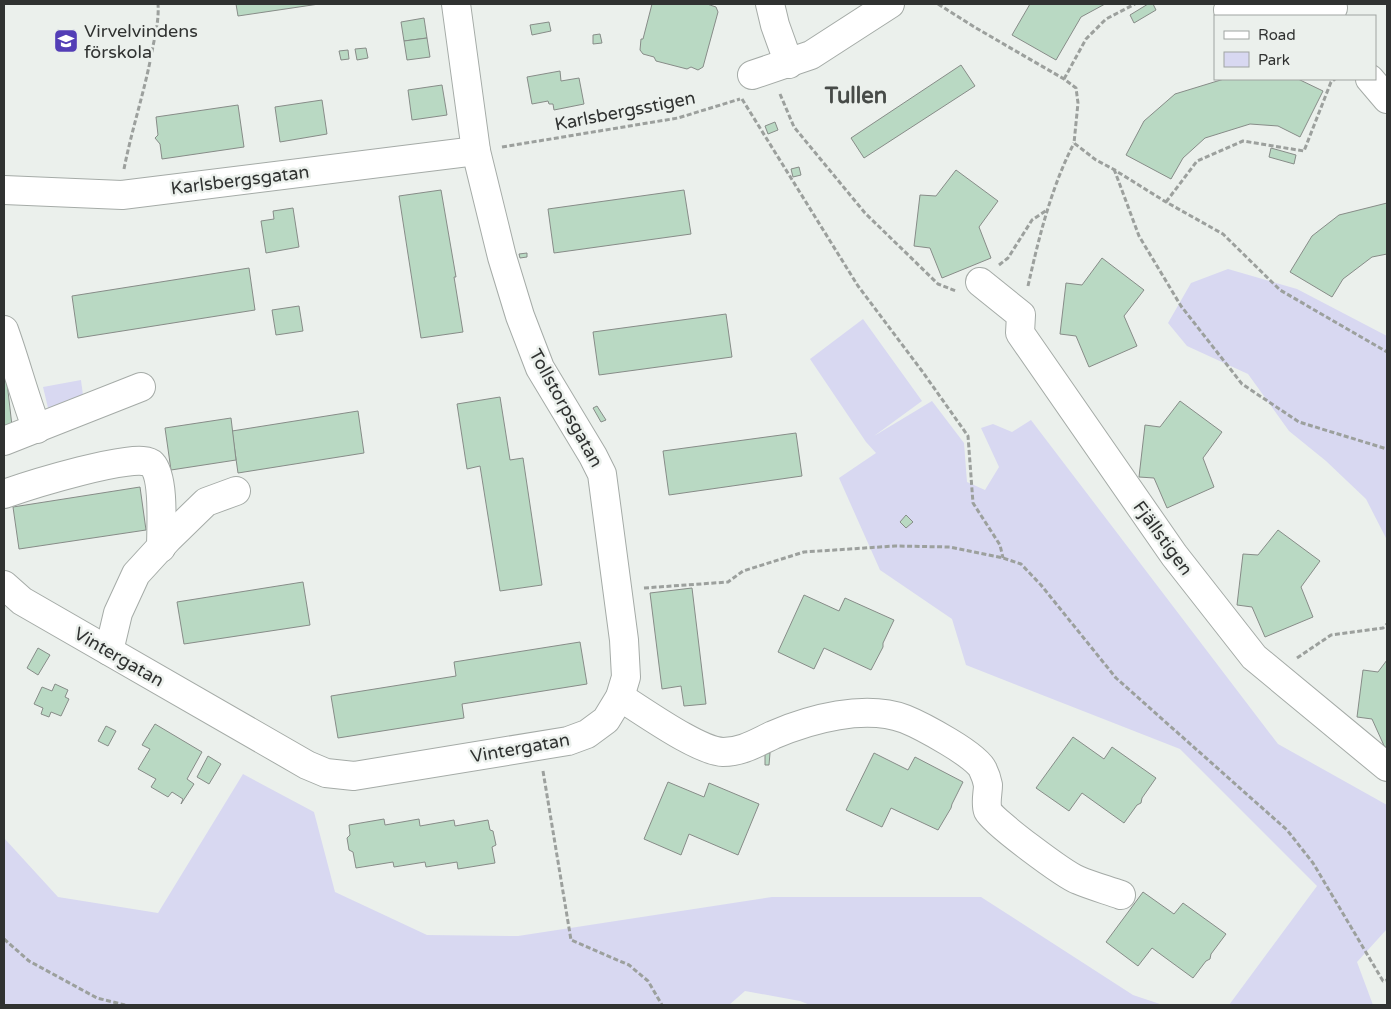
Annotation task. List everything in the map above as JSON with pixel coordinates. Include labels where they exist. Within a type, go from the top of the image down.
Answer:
[{"type":"street","name":"Tollstorpsgatan","points":[[456,4],[476,151],[502,257],[520,316],[540,368],[602,474],[624,640],[626,677],[620,698]]},
{"type":"street","points":[[763,77],[775,26],[770,4]]},
{"type":"street","points":[[763,77],[811,55],[890,4]]},
{"type":"street","points":[[1228,10],[1292,13],[1319,12],[1333,9]]},
{"type":"street","points":[[1371,80],[1387,99]]},
{"type":"street","name":"Karlsbergsgatan","points":[[4,190],[122,195],[476,151]]},
{"type":"street","points":[[971,287],[1021,315]]},
{"type":"street","name":"Fjällstigen","points":[[1021,315],[1020,333],[1174,555],[1254,656],[1387,767]]},
{"type":"street","points":[[4,330],[13,354],[24,396],[37,429]]},
{"type":"street","points":[[4,441],[141,387]]},
{"type":"street","points":[[4,494],[98,467],[145,461],[152,464],[158,478],[161,500],[161,548]]},
{"type":"street","points":[[109,651],[118,613],[136,574],[206,502],[236,491]]},
{"type":"street","name":"Vintergatan","points":[[4,585],[22,600],[109,651],[307,765],[326,772],[354,776],[568,741],[588,734],[606,720],[620,698]]},
{"type":"street","points":[[620,698],[702,747],[722,752],[745,749],[773,735],[816,719],[853,714],[881,714],[904,719],[972,756],[983,767],[988,785],[986,797],[988,811],[1018,839],[1076,880],[1121,895]]},
{"type":"path","points":[[122,195],[122,178],[131,133],[150,66],[158,4]]},
{"type":"path","points":[[938,4],[1076,88],[1078,103],[1074,143],[1062,167],[1040,230],[1021,315]]},
{"type":"path","points":[[1064,80],[1086,39],[1106,19],[1135,4]]},
{"type":"path","points":[[763,77],[794,127],[865,213],[938,284],[953,290],[971,287],[1008,258],[1032,220],[1047,210]]},
{"type":"path","points":[[763,77],[858,286],[922,370],[968,436],[973,503],[1000,545],[1003,558]]},
{"type":"path","name":"Karlsbergsstigen","points":[[476,151],[678,118],[763,77]]},
{"type":"path","points":[[1166,202],[1197,161],[1243,141],[1304,152],[1331,82],[1334,80]]},
{"type":"path","points":[[1074,143],[1096,160],[1114,168],[1166,202],[1223,234],[1280,290],[1387,352]]},
{"type":"path","points":[[1114,168],[1139,236],[1181,306],[1242,384],[1299,422],[1387,449]]},
{"type":"path","points":[[953,290],[971,287]]},
{"type":"path","points":[[617,590],[728,582],[743,571],[804,552],[895,546],[950,547],[1003,558],[1021,564],[1041,585],[1116,678],[1287,830],[1313,863],[1383,981],[1387,980]]},
{"type":"path","points":[[1274,673],[1331,636],[1382,628],[1387,624]]},
{"type":"path","points":[[539,746],[571,940],[629,965],[648,981],[662,1005]]},
{"type":"path","points":[[4,939],[28,961],[97,998],[125,1005]]},
{"type":"green space","points":[[1228,269],[1297,289],[1387,336],[1387,540],[1366,499],[1326,461],[1289,431],[1248,374],[1187,346],[1168,323],[1191,283]]},
{"type":"green space","points":[[863,319],[922,401],[874,436],[932,401],[964,443],[967,482],[985,490],[999,467],[981,428],[993,424],[1012,432],[1031,420],[1278,744],[1387,805],[1387,929],[1357,962],[1373,1005],[1229,1005],[1317,886],[1180,749],[966,665],[952,619],[880,570],[839,478],[876,453],[866,442],[810,359]]},
{"type":"green space","points":[[81,380],[84,403],[49,412],[43,387]]},
{"type":"green space","points":[[243,774],[314,812],[335,892],[427,935],[518,936],[772,897],[981,897],[1133,995],[1163,1005],[810,1005],[800,1001],[745,991],[729,1005],[4,1005],[4,838],[58,897],[158,913]]},
{"type":"building","points":[[236,4],[319,4],[238,16]]},
{"type":"building","points":[[652,4],[707,4],[716,7],[718,12],[703,67],[698,70],[691,67],[687,69],[656,61],[654,57],[643,54],[640,50],[641,39],[643,39]]},
{"type":"building","points":[[1030,4],[1105,4],[1081,17],[1056,60],[1012,35]]},
{"type":"building","points":[[1148,4],[1153,4],[1156,10],[1134,23],[1130,15]]},
{"type":"building","points":[[424,18],[427,38],[404,41],[401,22]]},
{"type":"building","points":[[549,22],[551,31],[532,35],[530,25]]},
{"type":"building","points":[[600,34],[602,43],[593,44],[593,35]]},
{"type":"building","points":[[427,38],[430,57],[407,60],[404,41]]},
{"type":"building","points":[[366,48],[368,58],[357,60],[355,49]]},
{"type":"building","points":[[348,50],[349,59],[341,60],[339,51]]},
{"type":"building","points":[[961,65],[975,86],[864,158],[851,138]]},
{"type":"building","points":[[560,71],[561,81],[579,78],[584,104],[554,110],[553,104],[549,104],[548,101],[532,104],[527,77]]},
{"type":"building","points":[[1221,80],[1300,80],[1323,91],[1300,137],[1278,126],[1250,124],[1205,138],[1183,158],[1171,179],[1126,155],[1144,121],[1175,94]]},
{"type":"building","points":[[442,85],[447,115],[412,120],[408,90]]},
{"type":"building","points":[[322,100],[327,134],[280,142],[275,107]]},
{"type":"building","points":[[238,105],[244,147],[162,159],[160,144],[155,138],[158,135],[156,117]]},
{"type":"building","points":[[775,122],[778,130],[768,134],[765,126]]},
{"type":"building","points":[[1271,148],[1296,155],[1294,164],[1269,157]]},
{"type":"building","points":[[799,167],[801,175],[793,177],[791,169]]},
{"type":"building","points":[[956,170],[998,201],[979,227],[991,258],[942,278],[930,248],[914,246],[920,195],[936,196]]},
{"type":"building","points":[[441,190],[456,277],[454,277],[463,332],[421,338],[399,196]]},
{"type":"building","points":[[684,190],[691,234],[554,253],[548,209]]},
{"type":"building","points":[[1387,203],[1387,254],[1372,257],[1343,279],[1332,297],[1290,272],[1312,236],[1339,215]]},
{"type":"building","points":[[293,208],[299,247],[266,253],[261,221],[274,219],[273,211]]},
{"type":"building","points":[[527,253],[527,257],[520,258],[519,254]]},
{"type":"building","points":[[1102,258],[1144,290],[1124,316],[1137,346],[1089,367],[1076,336],[1060,334],[1066,283],[1082,285]]},
{"type":"building","points":[[249,268],[255,310],[78,338],[72,296]]},
{"type":"building","points":[[299,306],[303,331],[276,335],[272,310]]},
{"type":"building","points":[[726,314],[732,357],[599,375],[593,332]]},
{"type":"building","points":[[4,365],[12,426],[4,427]]},
{"type":"building","points":[[500,397],[510,460],[523,458],[542,585],[500,591],[480,466],[467,469],[457,404]]},
{"type":"building","points":[[1180,401],[1222,432],[1203,458],[1214,487],[1167,508],[1154,478],[1139,477],[1145,425],[1160,427]]},
{"type":"building","points":[[597,406],[606,420],[601,422],[593,408]]},
{"type":"building","points":[[358,411],[364,453],[238,473],[232,431]]},
{"type":"building","points":[[231,418],[236,460],[171,470],[165,428]]},
{"type":"building","points":[[796,433],[802,476],[669,495],[663,451]]},
{"type":"building","points":[[140,487],[146,530],[19,549],[13,507]]},
{"type":"building","points":[[906,515],[913,522],[906,528],[900,522]]},
{"type":"building","points":[[1278,530],[1320,561],[1301,587],[1313,617],[1265,637],[1252,607],[1237,605],[1243,554],[1258,555]]},
{"type":"building","points":[[303,582],[310,625],[184,644],[177,602]]},
{"type":"building","points":[[692,588],[706,704],[684,706],[681,686],[662,689],[650,593]]},
{"type":"building","points":[[804,595],[839,611],[845,598],[894,620],[871,670],[824,648],[814,669],[778,652]]},
{"type":"building","points":[[580,642],[587,684],[462,704],[464,718],[338,738],[331,696],[456,676],[454,662]]},
{"type":"building","points":[[38,648],[50,655],[38,675],[27,668]]},
{"type":"building","points":[[1387,660],[1386,750],[1372,719],[1357,717],[1363,670],[1378,672]]},
{"type":"building","points":[[55,684],[68,690],[65,697],[69,699],[61,716],[51,712],[49,717],[41,714],[43,708],[34,704],[42,687],[52,691]]},
{"type":"building","points":[[155,724],[202,752],[187,779],[194,784],[181,804],[183,799],[172,792],[168,797],[151,787],[156,779],[138,769],[150,749],[142,745]]},
{"type":"building","points":[[106,726],[116,731],[108,746],[98,741]]},
{"type":"building","points":[[1073,737],[1104,759],[1112,747],[1156,778],[1142,798],[1141,803],[1137,805],[1124,823],[1082,793],[1069,811],[1036,788]]},
{"type":"building","points":[[765,753],[770,753],[769,765],[765,765]]},
{"type":"building","points":[[874,753],[908,770],[915,757],[963,782],[938,830],[891,808],[882,827],[846,810]]},
{"type":"building","points":[[208,756],[221,764],[209,784],[197,777]]},
{"type":"building","points":[[668,782],[704,797],[709,783],[759,804],[738,855],[689,834],[681,855],[644,839]]},
{"type":"building","points":[[384,819],[385,825],[419,819],[420,826],[454,820],[455,826],[488,820],[496,845],[492,847],[495,863],[458,869],[457,862],[426,867],[425,862],[394,867],[393,862],[356,868],[353,852],[349,850],[347,838],[350,835],[349,825]]},
{"type":"building","points":[[1143,892],[1174,914],[1183,903],[1226,934],[1211,954],[1210,959],[1206,961],[1193,978],[1152,948],[1138,966],[1106,942]]},
{"type":"place","name":"Virvelvindens förskola","points":[[66,41]]},
{"type":"district","name":"Tullen","points":[[856,95]]}]
